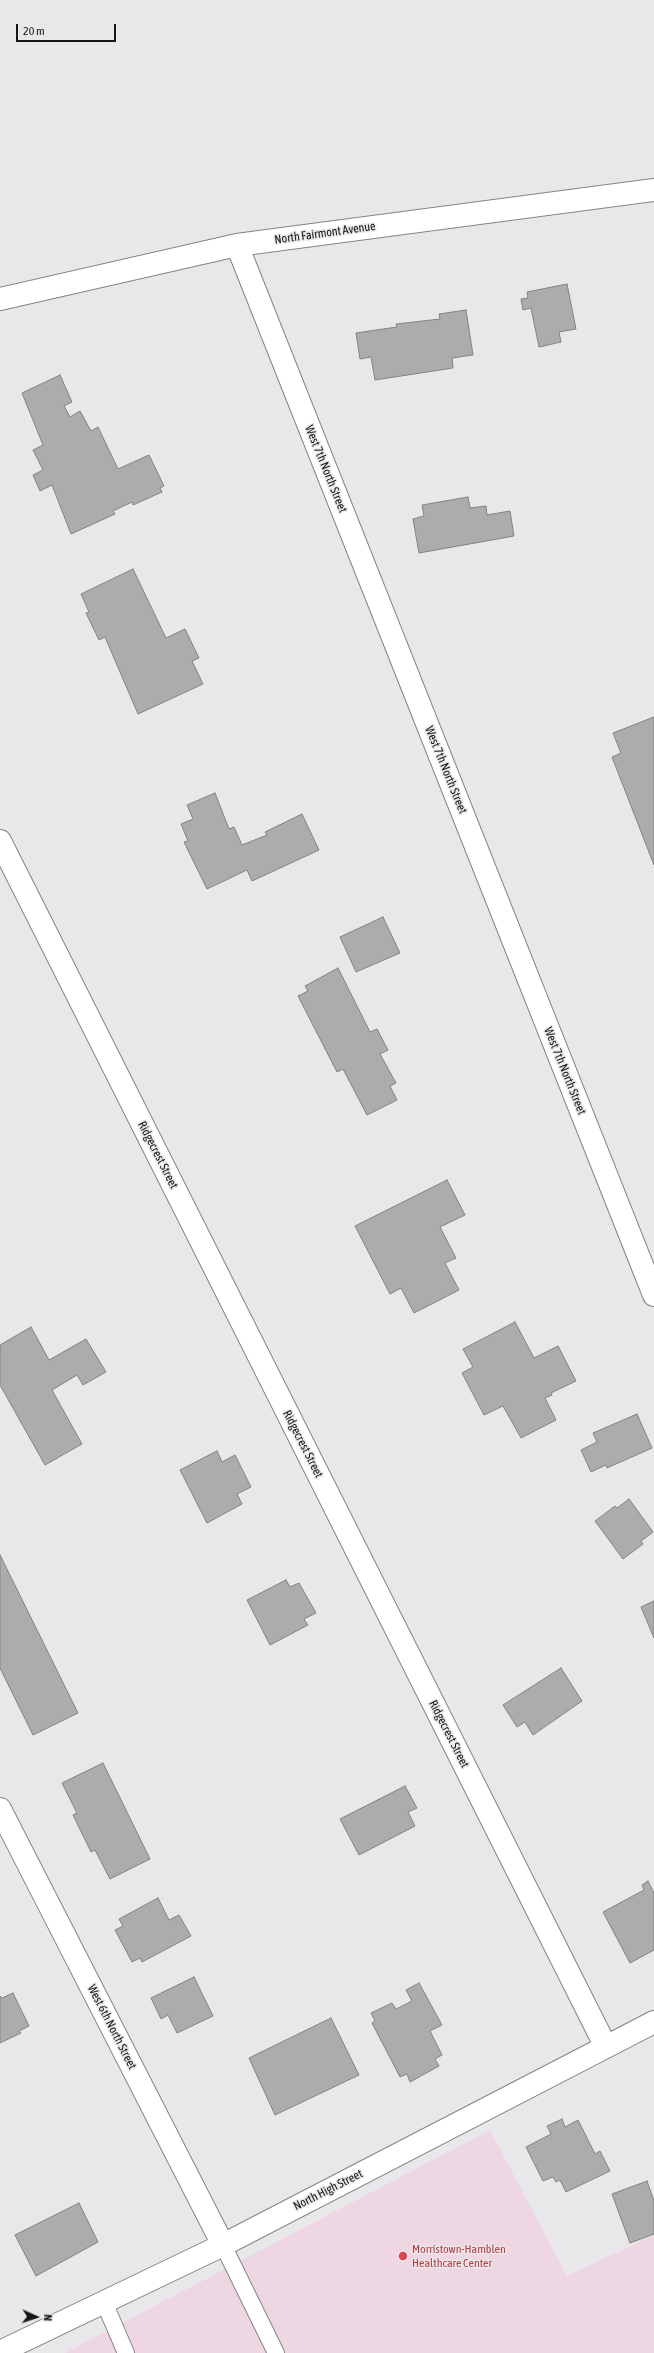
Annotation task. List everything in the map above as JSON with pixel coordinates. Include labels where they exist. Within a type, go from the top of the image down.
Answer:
[{"type":"street","name":"North Fairmont Avenue","points":[[0,299],[237,245],[654,190]]},
{"type":"street","name":"West 7th North Street","points":[[237,245],[654,1295]]},
{"type":"street","name":"Ridgecrest Street","points":[[0,841],[606,2047]]},
{"type":"street","name":"West 6th North Street","points":[[0,1809],[223,2245]]},
{"type":"street","name":"North High Street","points":[[0,2352],[223,2245],[654,2022]]},
{"type":"lane","points":[[223,2245],[276,2353]]},
{"type":"lane","points":[[104,2302],[126,2353]]},
{"type":"shaded area","name":"Morristown-Hamblen Healthcare Center","points":[[490,2130],[567,2276],[654,2235],[654,2353],[65,2353]]},
{"type":"building","points":[[567,284],[576,329],[559,332],[561,342],[539,347],[531,308],[523,310],[521,299],[528,298],[527,292]]},
{"type":"building","points":[[466,310],[473,355],[452,358],[453,368],[375,380],[371,357],[360,359],[356,333],[397,327],[396,324],[440,319],[439,314]]},
{"type":"building","points":[[60,375],[72,402],[64,406],[70,417],[80,411],[91,431],[98,427],[118,469],[149,455],[164,486],[160,488],[162,492],[133,505],[132,502],[113,511],[115,514],[71,534],[52,485],[40,491],[33,475],[43,470],[33,450],[43,445],[22,393]]},
{"type":"building","points":[[468,497],[470,508],[486,506],[487,515],[510,511],[514,536],[419,553],[413,519],[424,516],[422,505]]},
{"type":"building","points":[[133,569],[166,638],[185,629],[199,658],[192,661],[203,684],[138,714],[105,637],[99,640],[86,613],[89,612],[81,594]]},
{"type":"building","points":[[654,717],[654,865],[612,757],[621,753],[613,733]]},
{"type":"building","points":[[215,793],[229,829],[234,827],[242,845],[267,835],[265,832],[302,814],[319,850],[252,881],[247,870],[207,889],[184,842],[188,841],[181,824],[193,819],[187,805]]},
{"type":"building","points":[[383,917],[400,953],[356,972],[340,937]]},
{"type":"building","points":[[338,968],[370,1032],[377,1029],[388,1050],[380,1054],[396,1083],[390,1086],[397,1100],[367,1115],[343,1069],[337,1072],[298,996],[308,991],[305,986]]},
{"type":"building","points":[[447,1180],[465,1215],[440,1227],[456,1258],[445,1263],[459,1290],[414,1313],[401,1288],[390,1294],[355,1226]]},
{"type":"building","points":[[515,1322],[534,1358],[558,1346],[576,1381],[551,1393],[552,1395],[545,1398],[556,1420],[521,1438],[503,1406],[484,1415],[462,1373],[473,1367],[463,1349]]},
{"type":"building","points":[[31,1327],[49,1360],[86,1339],[106,1372],[83,1385],[77,1375],[52,1390],[82,1444],[45,1465],[0,1385],[0,1345]]},
{"type":"building","points":[[637,1414],[652,1448],[607,1468],[606,1465],[591,1472],[581,1450],[597,1442],[593,1433]]},
{"type":"building","points":[[217,1451],[222,1462],[235,1455],[251,1487],[237,1494],[242,1504],[207,1523],[180,1470]]},
{"type":"building","points":[[629,1499],[653,1532],[641,1541],[643,1544],[623,1559],[595,1521],[615,1506],[617,1508]]},
{"type":"building","points":[[0,1555],[78,1713],[33,1735],[0,1668]]},
{"type":"building","points":[[286,1580],[290,1587],[299,1583],[316,1613],[304,1619],[308,1625],[270,1645],[247,1600]]},
{"type":"building","points":[[654,1601],[654,1638],[641,1607]]},
{"type":"building","points":[[561,1668],[582,1701],[533,1735],[525,1722],[517,1727],[503,1705]]},
{"type":"building","points":[[103,1763],[150,1859],[110,1879],[95,1850],[91,1852],[73,1815],[77,1813],[62,1783]]},
{"type":"building","points":[[405,1786],[417,1808],[408,1812],[415,1826],[359,1855],[340,1819]]},
{"type":"building","points":[[648,1881],[654,1893],[654,1950],[630,1963],[603,1912],[644,1890],[642,1885]]},
{"type":"building","points":[[158,1898],[169,1920],[179,1915],[191,1936],[142,1962],[140,1958],[132,1962],[115,1930],[123,1926],[119,1919]]},
{"type":"building","points":[[194,1977],[213,2016],[177,2033],[168,2015],[161,2019],[151,1998]]},
{"type":"building","points":[[419,1983],[442,2025],[430,2031],[442,2055],[435,2059],[439,2066],[410,2082],[407,2074],[400,2077],[372,2023],[375,2021],[371,2013],[392,2003],[396,2009],[412,2001],[406,1990]]},
{"type":"building","points":[[13,1993],[29,2026],[19,2031],[21,2033],[0,2043],[0,1996],[2,1998]]},
{"type":"building","points":[[331,2018],[359,2075],[275,2115],[249,2058]]},
{"type":"building","points":[[562,2119],[565,2127],[578,2120],[595,2154],[600,2151],[610,2171],[566,2192],[560,2180],[556,2182],[553,2177],[543,2181],[526,2147],[551,2134],[547,2126]]},
{"type":"building","points":[[647,2181],[654,2201],[654,2234],[630,2243],[612,2194]]},
{"type":"building","points":[[79,2203],[98,2242],[36,2276],[15,2235]]},
{"type":"place","name":"Morristown-Hamblen Healthcare Center","points":[[403,2256]]}]
